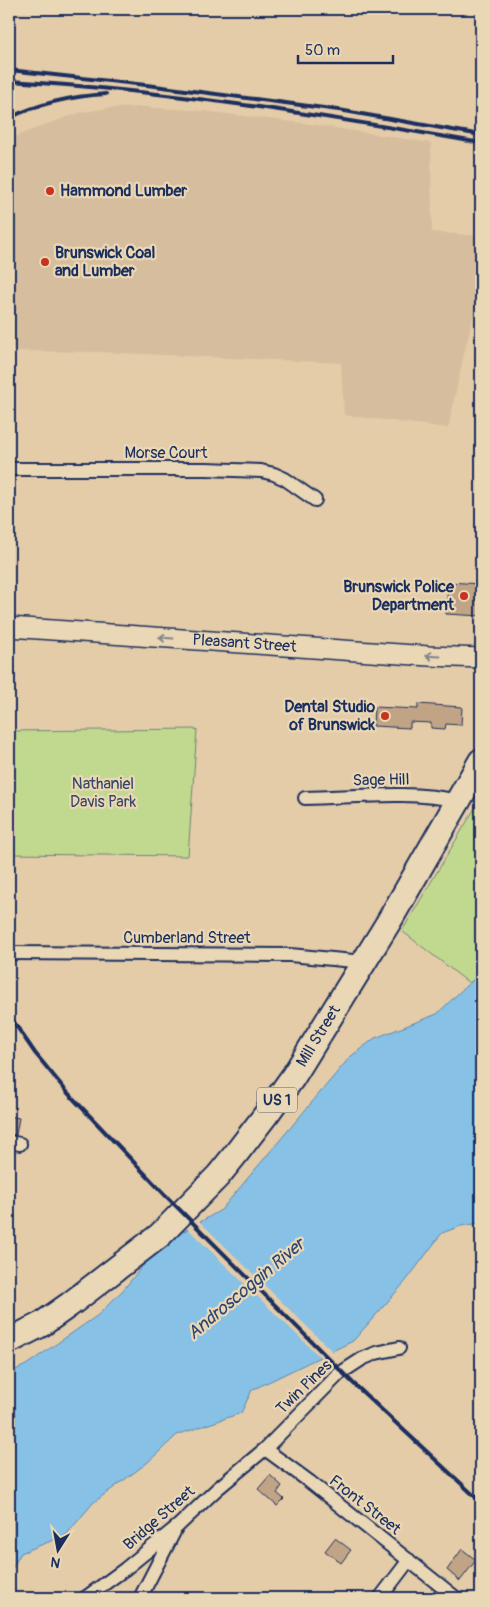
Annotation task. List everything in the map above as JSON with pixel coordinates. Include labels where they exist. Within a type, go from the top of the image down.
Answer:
[{"type":"highway","name":"Mill Street","points":[[9,1342],[42,1324],[69,1305],[160,1235],[218,1176],[253,1133],[293,1077],[364,962],[481,761]]},
{"type":"main road","name":"Pleasant Street","points":[[9,627],[481,658]]},
{"type":"street","name":"Morse Court","points":[[9,469],[206,469],[261,471],[285,479],[315,500]]},
{"type":"street","name":"Sage Hill","points":[[305,798],[412,795],[432,796],[459,801]]},
{"type":"street","name":"Cumberland Street","points":[[9,952],[290,955],[364,962]]},
{"type":"street","name":"Twin Pines","points":[[265,1449],[339,1374],[362,1359],[376,1353],[399,1348]]},
{"type":"street","name":"Bridge Street","points":[[85,1598],[124,1570],[178,1526],[217,1489],[265,1449]]},
{"type":"street","name":"Front Street","points":[[265,1449],[456,1598]]},
{"type":"street","points":[[140,1598],[178,1526]]},
{"type":"street","points":[[380,1598],[409,1560]]},
{"type":"shaded area","points":[[145,107],[203,111],[310,124],[431,143],[432,232],[481,236],[480,290],[448,428],[344,415],[341,363],[99,352],[9,351],[9,139],[79,113],[108,108]]},
{"type":"green space","name":"Nathaniel Davis Park","points":[[197,729],[188,856],[9,854],[9,731]]},
{"type":"green space","points":[[481,798],[481,975],[469,983],[402,931]]},
{"type":"water","name":"Androscoggin River","points":[[481,975],[481,1223],[461,1226],[442,1233],[406,1281],[353,1341],[252,1390],[241,1413],[177,1435],[147,1463],[93,1503],[66,1535],[21,1553],[9,1574],[9,1373],[26,1365],[98,1315],[124,1289],[144,1264],[172,1238],[221,1210],[350,1057],[375,1038],[437,1014],[469,983]]},
{"type":"pier","points":[[198,1220],[334,1353],[322,1359],[186,1227]]},
{"type":"building","name":"Brunswick Police Department","points":[[448,582],[481,584],[481,616],[446,614]]},
{"type":"building","points":[[418,704],[462,707],[461,725],[446,724],[445,729],[431,728],[431,723],[410,722],[410,728],[373,726],[374,707],[418,709]]},
{"type":"building","points":[[9,1116],[19,1118],[16,1135],[9,1134]]},
{"type":"building","points":[[270,1475],[282,1486],[277,1493],[284,1499],[277,1506],[258,1489]]},
{"type":"building","points":[[335,1538],[351,1550],[341,1563],[325,1551]]},
{"type":"building","points":[[462,1549],[476,1560],[460,1581],[447,1570]]},
{"type":"railway","points":[[9,70],[155,86],[339,110],[481,135]]},
{"type":"railway","points":[[9,81],[187,97],[364,123],[481,143]]},
{"type":"railway","points":[[9,118],[56,102],[106,94]]},
{"type":"railway","points":[[9,1015],[35,1053],[67,1092],[167,1197],[353,1383],[481,1502]]},
{"type":"place","name":"Hammond Lumber","points":[[50,191]]},
{"type":"place","name":"Brunswick Coal and Lumber","points":[[45,262]]},
{"type":"place","name":"Brunswick Police Department","points":[[464,596]]},
{"type":"place","name":"Dental Studio of Brunswick","points":[[385,716]]}]
